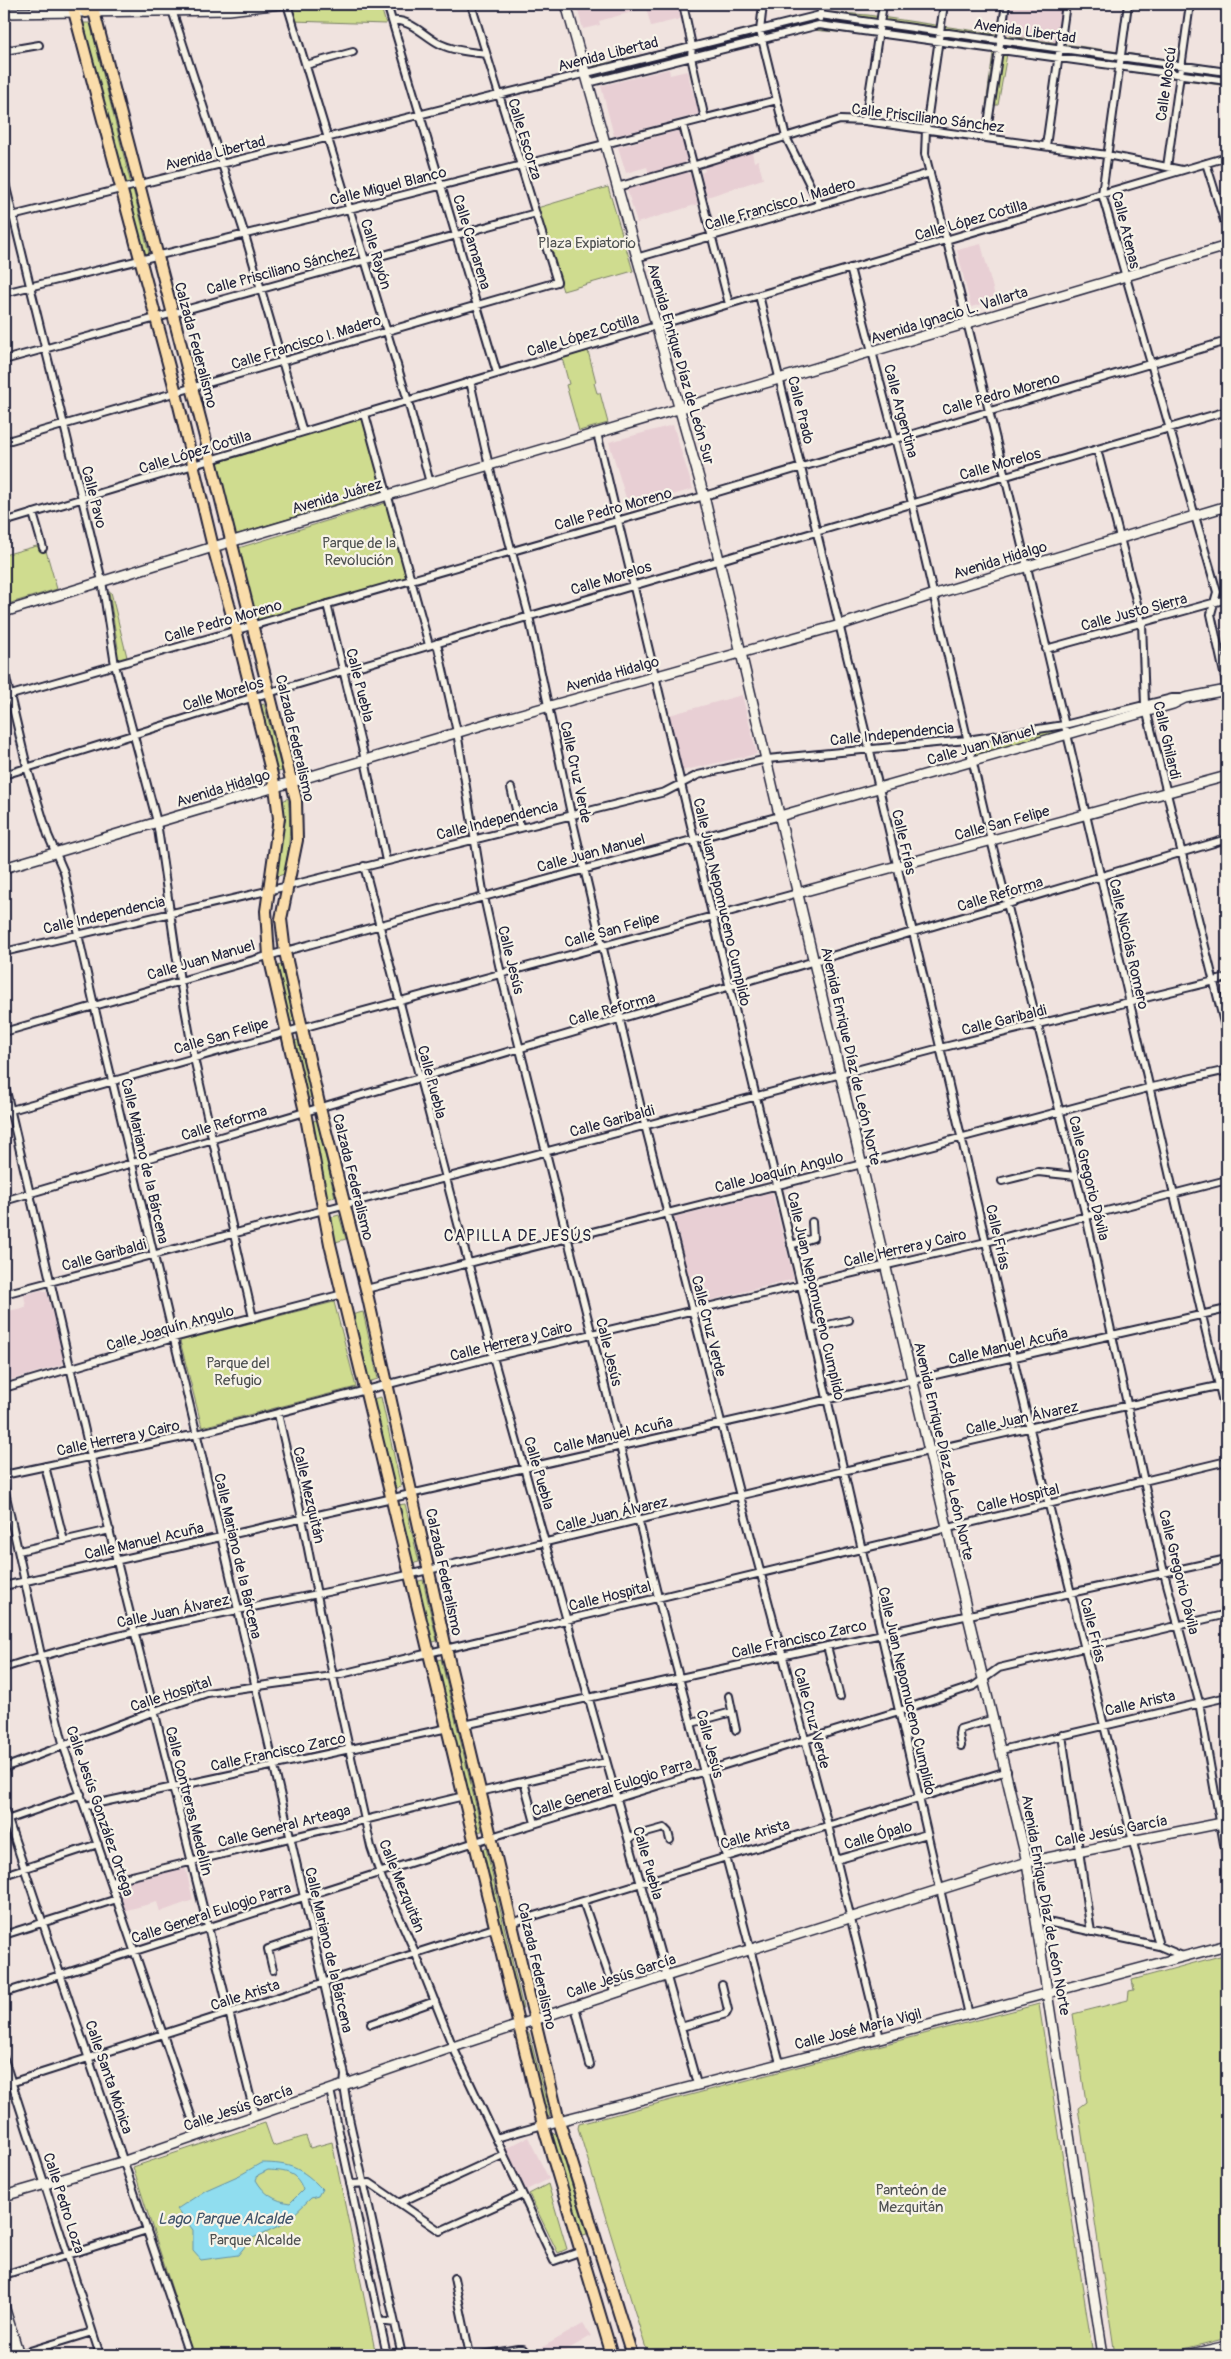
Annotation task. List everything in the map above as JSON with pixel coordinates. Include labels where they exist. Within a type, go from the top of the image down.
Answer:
[{"type":"main road","points":[[4,13],[83,8],[229,10],[281,4]]},
{"type":"main road","name":"Avenida Enrique Díaz de León Sur","points":[[566,4],[704,496],[719,560]]},
{"type":"main road","name":"Calzada Federalismo","points":[[83,8],[138,185],[292,782],[298,816],[297,840],[281,919],[285,952],[320,1108],[366,1289],[428,1570],[534,2020],[559,2120],[632,2355]]},
{"type":"main road","name":"Calzada Federalismo","points":[[83,8],[121,189],[176,394],[275,787],[279,818],[276,849],[268,889],[266,933],[269,956],[305,1112],[323,1210],[430,1652],[494,1928],[543,2125],[579,2252],[612,2355]]},
{"type":"main road","name":"Avenida Ignacio L. Vallarta","points":[[680,409],[1227,246]]},
{"type":"main road","name":"Avenida Juárez","points":[[4,612],[231,541],[680,409]]},
{"type":"main road","name":"Avenida Hidalgo","points":[[4,868],[457,732],[840,625],[932,594],[1227,506]]},
{"type":"main road","name":"Avenida Enrique Díaz de León Norte","points":[[719,560],[1027,1862],[1038,1920],[1103,2355]]},
{"type":"main road","name":"Calle Juan Manuel","points":[[780,816],[972,762],[1146,708],[1173,704],[1185,698],[1227,688]]},
{"type":"main road","name":"Calle San Felipe","points":[[798,894],[1227,776]]},
{"type":"main road","name":"Calle Jesús García","points":[[4,2196],[125,2161],[575,2006],[1027,1862],[1225,1823]]},
{"type":"main road","name":"Calle José María Vigil","points":[[543,2125],[1227,1946]]},
{"type":"main road","points":[[4,2306],[17,2355]]},
{"type":"main road","points":[[4,2331],[17,2355]]},
{"type":"main road","points":[[1187,2355],[1227,2346]]},
{"type":"street","name":"Calle Rayón","points":[[287,4],[408,401],[430,483]]},
{"type":"street","name":"Calle Camarena","points":[[387,4],[497,373]]},
{"type":"street","name":"Calle Escorza","points":[[471,4],[557,282]]},
{"type":"street","points":[[683,4],[692,46],[691,57],[705,119]]},
{"type":"street","points":[[763,4],[760,31],[786,137],[820,205]]},
{"type":"street","points":[[819,25],[822,4]]},
{"type":"street","points":[[865,120],[883,4]]},
{"type":"street","name":"Calle Nicolás Romero","points":[[944,4],[926,129],[925,146],[930,173],[1046,648],[1130,1002],[1172,1193],[1227,1418]]},
{"type":"street","points":[[986,137],[1006,4]]},
{"type":"street","points":[[1046,146],[1066,4]]},
{"type":"street","name":"Calle Atenas","points":[[1128,4],[1102,194],[1217,592],[1210,614],[1227,688]]},
{"type":"street","name":"Calle Moscú","points":[[1167,167],[1190,4]]},
{"type":"street","points":[[170,8],[261,288],[303,432]]},
{"type":"street","name":"Avenida Libertad","points":[[4,218],[820,15],[1227,72]]},
{"type":"street","points":[[393,21],[400,20],[408,24],[441,45],[486,54]]},
{"type":"street","name":"Avenida Libertad","points":[[588,83],[819,25],[1227,81]]},
{"type":"street","points":[[4,51],[39,45]]},
{"type":"street","points":[[306,65],[353,52]]},
{"type":"street","name":"Calle Miguel Blanco","points":[[4,293],[349,209],[777,100]]},
{"type":"street","name":"Calle Prisciliano Sánchez","points":[[617,187],[840,120],[865,120],[986,137],[1107,155],[1183,170]]},
{"type":"street","points":[[683,124],[692,166],[729,304]]},
{"type":"street","name":"Calle López Cotilla","points":[[4,522],[470,381],[1227,157]]},
{"type":"street","points":[[1206,164],[1227,230]]},
{"type":"street","name":"Calle Francisco I. Madero","points":[[636,258],[930,173]]},
{"type":"street","name":"Calle Pavo","points":[[4,178],[7,204],[12,216],[102,581],[115,665],[156,822]]},
{"type":"street","name":"Calle Prisciliano Sánchez","points":[[4,360],[171,312],[457,236],[536,213]]},
{"type":"street","name":"Calle Argentina","points":[[850,268],[912,503]]},
{"type":"street","name":"Calle Francisco I. Madero","points":[[4,442],[176,394],[557,282]]},
{"type":"street","name":"Calle Prado","points":[[759,295],[817,531]]},
{"type":"street","name":"Calle Pedro Moreno","points":[[6,696],[704,496],[1227,341]]},
{"type":"street","points":[[470,381],[488,466],[529,616]]},
{"type":"street","name":"Calle Morelos","points":[[4,775],[429,645],[1227,411]]},
{"type":"street","points":[[365,414],[429,645]]},
{"type":"street","points":[[597,433],[634,585]]},
{"type":"street","name":"Calle Ghilardi","points":[[1097,449],[1142,623],[1146,708],[1227,1035]]},
{"type":"street","name":"Calle Gregorio Dávila","points":[[912,503],[991,840],[1086,1216],[1164,1573],[1199,1702],[1225,1823],[1227,1862]]},
{"type":"street","points":[[34,513],[43,548]]},
{"type":"street","name":"Calle Frías","points":[[817,531],[1030,1429],[1159,1946]]},
{"type":"street","name":"Calle Juan Nepomuceno Cumplido","points":[[634,585],[792,1245],[860,1548],[969,2015]]},
{"type":"street","name":"Calle Justo Sierra","points":[[1046,648],[1227,599]]},
{"type":"street","name":"Calle Puebla","points":[[327,604],[365,760],[386,861]]},
{"type":"street","name":"Calle Cruz Verde","points":[[529,616],[572,814],[645,1126],[740,1496],[828,1825],[880,2038]]},
{"type":"street","name":"Calle Jesús","points":[[437,643],[457,732],[484,897],[501,974],[658,1597],[780,2063]]},
{"type":"street","name":"Calle Mariano de la Bárcena","points":[[4,670],[6,696],[27,767],[48,834],[64,872],[197,1434],[325,1983],[345,2075],[344,2086],[363,2182],[402,2355]]},
{"type":"street","name":"Calle Independencia","points":[[4,952],[268,889],[288,886],[665,792],[681,782],[698,775],[767,759],[967,740],[1146,708]]},
{"type":"street","points":[[512,788],[520,827]]},
{"type":"street","name":"Calle Juan Manuel","points":[[4,1032],[269,956],[780,816]]},
{"type":"street","points":[[156,822],[180,981],[194,1058],[253,1318]]},
{"type":"street","name":"Calle Reforma","points":[[4,1201],[1227,839]]},
{"type":"street","name":"Calle Puebla","points":[[364,866],[398,1002],[493,1357],[697,2084]]},
{"type":"street","name":"Calle San Felipe","points":[[7,1111],[286,1032],[798,894]]},
{"type":"street","name":"Calle Garibaldi","points":[[4,1294],[940,1048],[1227,978]]},
{"type":"street","name":"Calle Joaquín Angulo","points":[[366,1289],[862,1164],[1148,1088],[1227,1070]]},
{"type":"street","name":"Calle Contreras Medellín","points":[[4,1082],[7,1111],[30,1193],[91,1457],[255,2116]]},
{"type":"street","points":[[1002,1181],[1038,1172],[1076,1176]]},
{"type":"street","name":"Calle Herrera y Cairo","points":[[4,1475],[197,1434],[493,1357],[986,1242],[1227,1180]]},
{"type":"street","points":[[792,1245],[813,1238],[812,1222]]},
{"type":"street","name":"Calle Joaquín Angulo","points":[[4,1388],[71,1370],[173,1338],[342,1294]]},
{"type":"street","name":"Calle Manuel Acuña","points":[[4,1586],[1227,1309]]},
{"type":"street","points":[[811,1329],[849,1320]]},
{"type":"street","name":"Calle Juan Álvarez","points":[[4,1668],[135,1631],[411,1574],[930,1451],[1227,1384]]},
{"type":"street","name":"Calle Mezquitán","points":[[278,1414],[302,1518],[349,1750],[365,1820],[380,1872],[415,1952],[453,2047],[554,2261],[579,2252]]},
{"type":"street","name":"Calle Hospital","points":[[4,1768],[64,1747],[155,1711],[216,1691],[255,1688],[333,1676],[1227,1461]]},
{"type":"street","points":[[45,1466],[64,1541]]},
{"type":"street","name":"Calle Jesús González Ortega","points":[[4,1487],[41,1656],[64,1747],[198,2136]]},
{"type":"street","points":[[19,1551],[110,1530]]},
{"type":"street","name":"Calle Francisco Zarco","points":[[464,1725],[1227,1559]]},
{"type":"street","name":"Calle General Eulogio Parra","points":[[4,1993],[474,1842],[899,1711],[974,1686],[999,1668],[1227,1614]]},
{"type":"street","points":[[827,1646],[840,1697]]},
{"type":"street","points":[[729,1696],[736,1730]]},
{"type":"street","name":"Calle Arista","points":[[1001,1750],[1199,1702],[1227,1697]]},
{"type":"street","points":[[692,1723],[732,1712]]},
{"type":"street","points":[[962,1746],[958,1734],[960,1729],[994,1719]]},
{"type":"street","name":"Calle Francisco Zarco","points":[[85,1806],[448,1728]]},
{"type":"street","points":[[1062,1736],[1092,1932]]},
{"type":"street","points":[[480,1792],[606,1762]]},
{"type":"street","name":"Calle Arista","points":[[511,1923],[1007,1771]]},
{"type":"street","points":[[524,1782],[535,1823]]},
{"type":"street","points":[[6,1821],[81,1794]]},
{"type":"street","name":"Calle General Arteaga","points":[[111,1881],[464,1796]]},
{"type":"street","name":"Calle Santa Mónica","points":[[4,1808],[6,1821],[125,2161],[189,2355]]},
{"type":"street","points":[[628,1838],[664,1828],[668,1832],[670,1840]]},
{"type":"street","name":"Calle Ópalo","points":[[836,1860],[927,1834]]},
{"type":"street","points":[[4,1875],[98,1844]]},
{"type":"street","points":[[4,1935],[117,1899]]},
{"type":"street","points":[[583,1901],[615,1993]]},
{"type":"street","points":[[1038,1920],[1159,1946],[1186,1957]]},
{"type":"street","name":"Calle Arista","points":[[4,2085],[494,1928]]},
{"type":"street","points":[[273,1970],[268,1948],[313,1934]]},
{"type":"street","points":[[681,2027],[726,2014],[728,2010],[722,1985]]},
{"type":"street","points":[[371,2024],[435,2001]]},
{"type":"street","points":[[575,2006],[590,2065]]},
{"type":"street","name":"Calle Pedro Loza","points":[[4,2058],[100,2355]]},
{"type":"street","points":[[330,2090],[386,2354],[402,2355]]},
{"type":"street","name":"Calle José María Vigil","points":[[496,2138],[543,2125]]},
{"type":"street","points":[[399,2203],[503,2155]]},
{"type":"street","points":[[350,2184],[370,2182],[442,2231],[522,2194]]},
{"type":"street","points":[[4,2274],[147,2230]]},
{"type":"street","points":[[454,2278],[470,2355]]},
{"type":"street","points":[[379,2321],[395,2324]]},
{"type":"street","points":[[17,2355],[92,2332]]},
{"type":"street","points":[[482,2355],[525,2352]]},
{"type":"shaded area","points":[[576,4],[680,4],[684,18],[651,26],[646,8],[599,21],[600,25],[583,29]]},
{"type":"shaded area","points":[[1008,4],[1064,4],[1058,46],[1004,39]]},
{"type":"shaded area","points":[[669,69],[670,75],[687,71],[699,114],[614,136],[601,86]]},
{"type":"shaded area","points":[[677,131],[680,132],[687,160],[685,163],[649,174],[647,167],[626,173],[618,147]]},
{"type":"shaded area","points":[[752,152],[754,162],[758,160],[763,179],[707,197],[701,173],[705,171],[704,167]]},
{"type":"shaded area","points":[[687,172],[691,175],[698,204],[637,223],[627,189]]},
{"type":"shaded area","points":[[981,244],[996,300],[971,307],[957,250]]},
{"type":"shaded area","points":[[673,425],[693,489],[629,508],[609,442]]},
{"type":"shaded area","points":[[742,695],[757,754],[681,771],[669,715]]},
{"type":"shaded area","points":[[772,1192],[794,1279],[696,1304],[674,1217]]},
{"type":"shaded area","points":[[42,1290],[47,1292],[64,1362],[61,1365],[4,1382],[4,1312],[26,1307],[24,1295]]},
{"type":"shaded area","points":[[185,1866],[193,1900],[160,1912],[157,1902],[123,1911],[114,1884]]},
{"type":"shaded area","points":[[528,2137],[549,2179],[526,2190],[505,2149]]},
{"type":"shaded area","points":[[583,2324],[591,2336],[558,2355],[529,2355]]},
{"type":"green space","points":[[305,4],[380,4],[386,24],[293,21],[288,7]]},
{"type":"green space","points":[[827,12],[868,15],[1227,68],[1227,86],[1007,54],[998,105],[986,105],[993,53],[872,35],[812,30],[598,84],[593,66]]},
{"type":"green space","points":[[82,23],[90,23],[131,184],[123,186]]},
{"type":"green space","name":"Plaza Expiatorio","points":[[608,187],[633,271],[563,291],[537,208]]},
{"type":"green space","points":[[133,189],[150,257],[142,259],[125,191]]},
{"type":"green space","points":[[588,351],[596,382],[594,383],[597,393],[600,393],[608,423],[579,431],[566,385],[569,384],[562,358]]},
{"type":"green space","name":"Parque de la Revolución","points":[[367,416],[389,489],[231,536],[213,464]]},
{"type":"green space","name":"Parque de la Revolución","points":[[392,501],[414,576],[254,621],[235,549]]},
{"type":"green space","points":[[44,544],[57,589],[4,605],[4,555]]},
{"type":"green space","points":[[109,592],[111,592],[127,657],[115,660],[114,652],[118,648]]},
{"type":"green space","points":[[264,704],[282,771],[274,773],[257,706]]},
{"type":"green space","points":[[1060,728],[1061,731],[973,756],[970,743]]},
{"type":"green space","points":[[288,798],[290,827],[288,855],[284,874],[275,877],[282,837],[281,802]]},
{"type":"green space","points":[[281,965],[294,1021],[287,1023],[274,967]]},
{"type":"green space","points":[[298,1040],[312,1097],[304,1100],[291,1042]]},
{"type":"green space","points":[[317,1120],[335,1197],[323,1200],[309,1122]]},
{"type":"green space","points":[[339,1215],[346,1239],[332,1243],[328,1218]]},
{"type":"green space","name":"Parque del Refugio","points":[[334,1302],[356,1387],[202,1427],[180,1341]]},
{"type":"green space","points":[[363,1312],[378,1379],[368,1382],[351,1315]]},
{"type":"green space","points":[[381,1397],[401,1487],[393,1489],[372,1399]]},
{"type":"green space","points":[[405,1504],[419,1562],[411,1564],[397,1505]]},
{"type":"green space","points":[[423,1580],[437,1641],[429,1643],[415,1582]]},
{"type":"green space","points":[[441,1659],[482,1831],[474,1832],[434,1661]]},
{"type":"green space","points":[[486,1848],[523,2008],[520,2009],[478,1850]]},
{"type":"green space","points":[[1227,1954],[1227,2338],[1160,2355],[1115,2355],[1078,2108],[1086,2102],[1073,2014],[1128,2000],[1129,1991],[1134,1990],[1132,1980]]},
{"type":"green space","name":"Panteón de Mezquitán","points":[[1039,2004],[1093,2355],[648,2355],[578,2128],[579,2124]]},
{"type":"green space","points":[[529,2033],[550,2116],[543,2118],[521,2035]]},
{"type":"green space","name":"Parque Alcalde","points":[[265,2123],[273,2146],[306,2136],[310,2148],[332,2142],[376,2355],[193,2355],[133,2167]]},
{"type":"green space","points":[[556,2133],[587,2234],[579,2236],[547,2135]]},
{"type":"green space","points":[[548,2184],[567,2249],[558,2253],[529,2194]]},
{"type":"water","name":"Lago Parque Alcalde","points":[[261,2163],[280,2164],[302,2172],[322,2189],[318,2196],[311,2198],[285,2223],[251,2239],[238,2255],[201,2260],[193,2251],[193,2230],[177,2209],[206,2190],[242,2174]],"holes":[[[268,2170],[285,2172],[294,2176],[298,2179],[303,2190],[290,2203],[279,2201],[270,2196],[256,2180],[258,2175]]]},
{"type":"district","name":"CAPILLA DE JESÚS","points":[[518,1235]]}]
